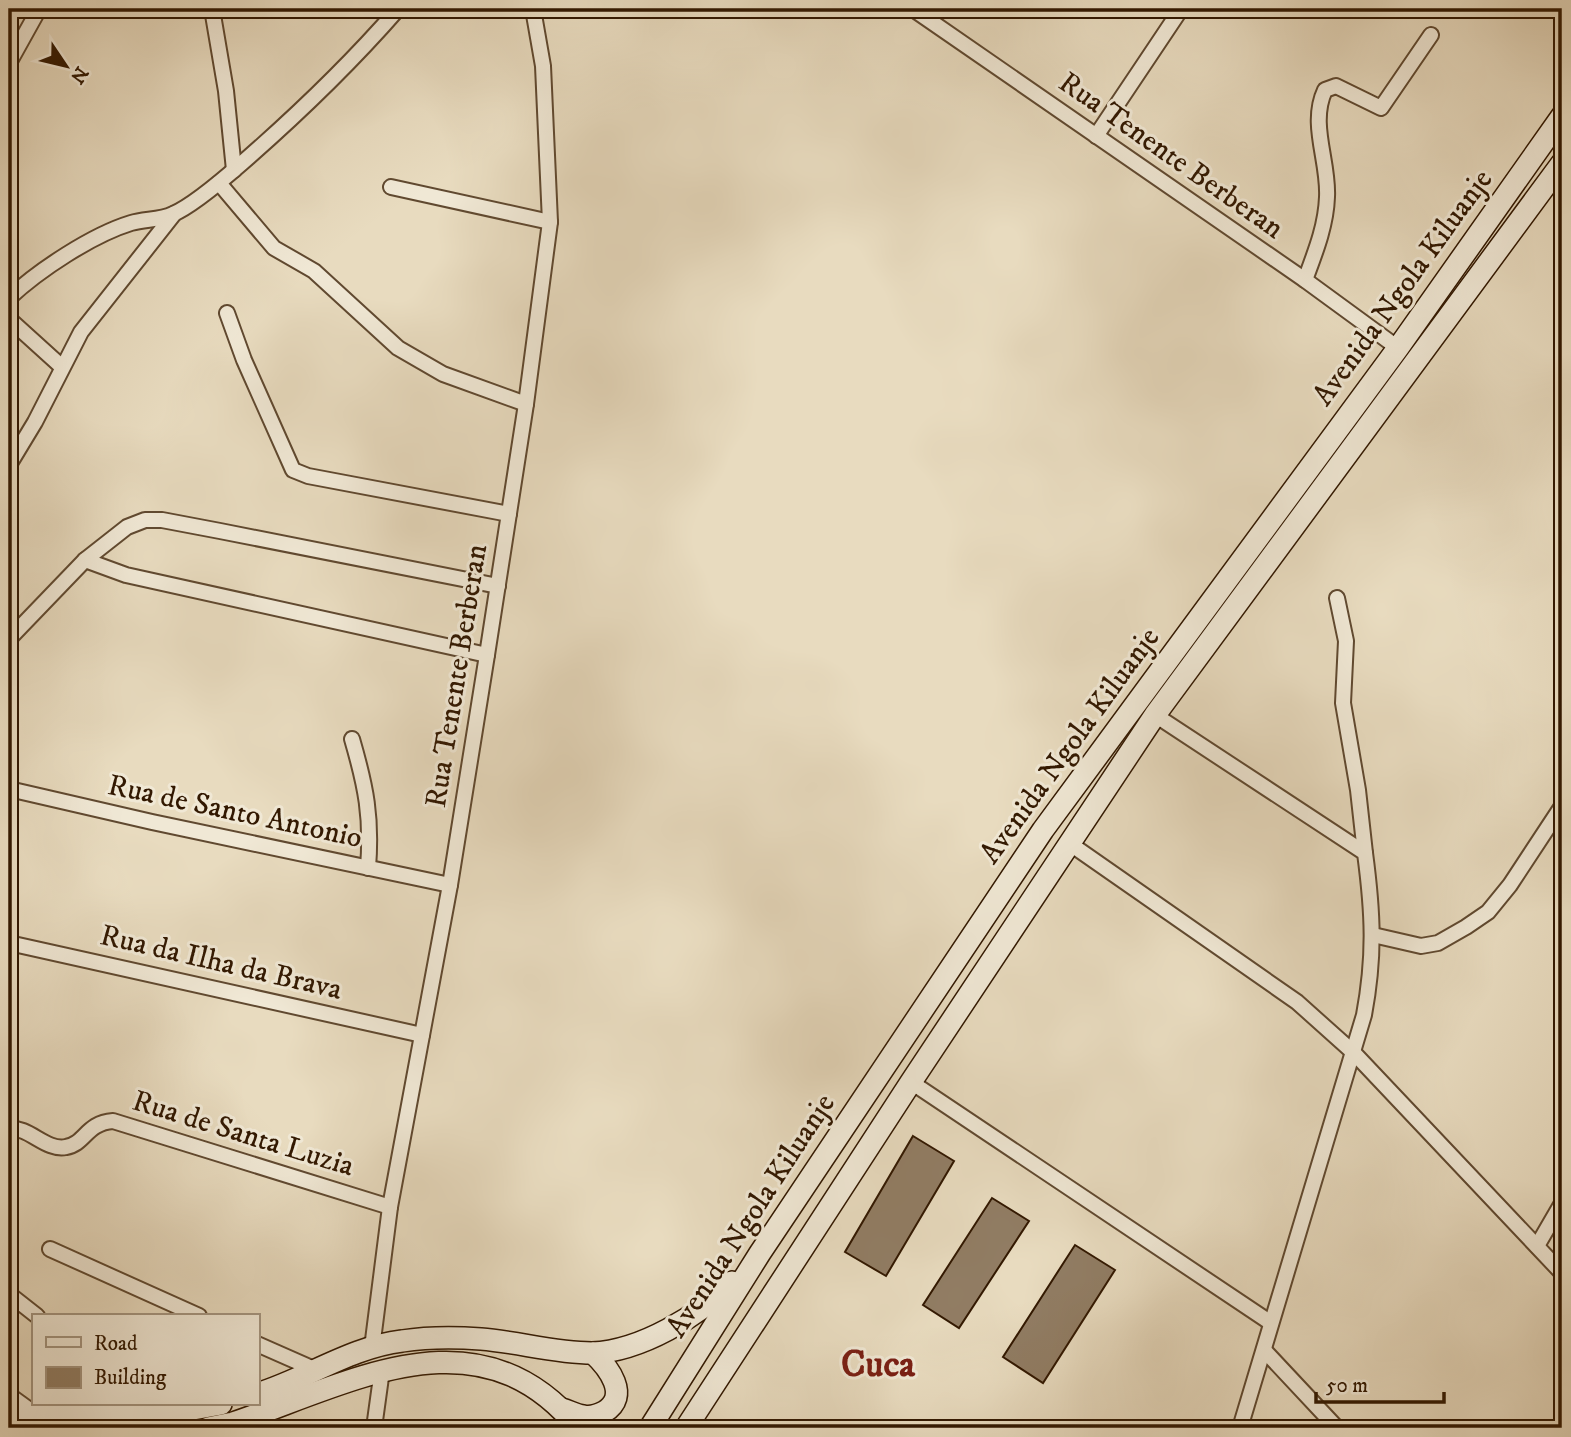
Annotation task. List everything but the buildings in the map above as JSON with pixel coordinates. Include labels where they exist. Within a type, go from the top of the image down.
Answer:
[{"type":"main road","name":"Avenida Ngola Kiluanje","points":[[650,1428],[760,1253],[1043,830],[1398,348],[1562,116]]},
{"type":"main road","name":"Avenida Ngola Kiluanje","points":[[692,1426],[911,1082],[1155,715],[1562,163]]},
{"type":"main road","points":[[259,1393],[372,1348],[399,1341],[482,1339],[593,1353],[638,1342],[682,1322],[717,1298],[760,1253]]},
{"type":"main road","points":[[562,1409],[583,1416],[594,1416],[611,1406],[616,1398],[616,1384],[612,1374],[593,1353]]},
{"type":"main road","points":[[208,1428],[264,1412],[382,1370],[408,1364],[439,1362],[474,1363],[527,1382],[562,1409],[578,1428]]},
{"type":"main road","points":[[9,1416],[144,1409],[171,1413],[210,1406]]},
{"type":"street","points":[[9,63],[38,9]]},
{"type":"street","points":[[212,9],[227,103],[234,170]]},
{"type":"street","points":[[9,465],[36,422],[86,324],[174,214],[219,183],[325,88],[398,9]]},
{"type":"street","name":"Rua Tenente Berberan","points":[[372,1348],[390,1207],[450,885],[498,586],[550,222],[543,66],[533,9]]},
{"type":"street","name":"Rua Tenente Berberan","points":[[913,9],[1398,348]]},
{"type":"street","points":[[1096,136],[1181,9]]},
{"type":"street","points":[[1305,281],[1322,234],[1326,209],[1327,181],[1318,117],[1325,90],[1336,86],[1381,108],[1431,36]]},
{"type":"street","points":[[219,183],[274,248],[314,271],[398,348],[443,374],[526,404]]},
{"type":"street","points":[[390,187],[550,222]]},
{"type":"street","points":[[9,298],[37,274],[89,243],[131,223],[174,214]]},
{"type":"street","points":[[227,313],[244,360],[293,470],[308,476],[509,514]]},
{"type":"street","points":[[9,318],[62,367]]},
{"type":"street","points":[[9,639],[85,560],[127,527],[145,520],[162,520],[498,586]]},
{"type":"street","points":[[85,560],[137,578],[487,655]]},
{"type":"street","points":[[1240,1428],[1354,1053],[1370,983],[1373,935],[1358,790],[1344,713],[1346,641],[1337,598]]},
{"type":"street","points":[[1155,715],[1365,853]]},
{"type":"street","points":[[352,739],[364,780],[369,811],[368,868]]},
{"type":"street","name":"Rua de Santo Antonio","points":[[9,789],[450,885]]},
{"type":"street","points":[[1373,935],[1421,946],[1438,943],[1466,927],[1494,906],[1562,806]]},
{"type":"street","points":[[1069,843],[1275,985],[1354,1053],[1562,1273]]},
{"type":"street","name":"Rua da Ilha da Brava","points":[[9,943],[422,1035]]},
{"type":"street","points":[[911,1082],[1271,1323]]},
{"type":"street","name":"Rua de Santa Luzia","points":[[9,1129],[17,1129],[55,1147],[66,1147],[75,1144],[101,1122],[113,1121],[390,1207]]},
{"type":"street","points":[[1537,1246],[1562,1203]]},
{"type":"street","points":[[51,1249],[195,1314]]},
{"type":"street","points":[[9,1294],[34,1314]]},
{"type":"street","points":[[259,1345],[316,1370]]},
{"type":"street","points":[[1264,1350],[1337,1428]]},
{"type":"street","points":[[374,1428],[382,1370]]},
{"type":"street","points":[[9,1395],[38,1416]]},
{"type":"district","name":"Cuca","points":[[878,1365]]}]
